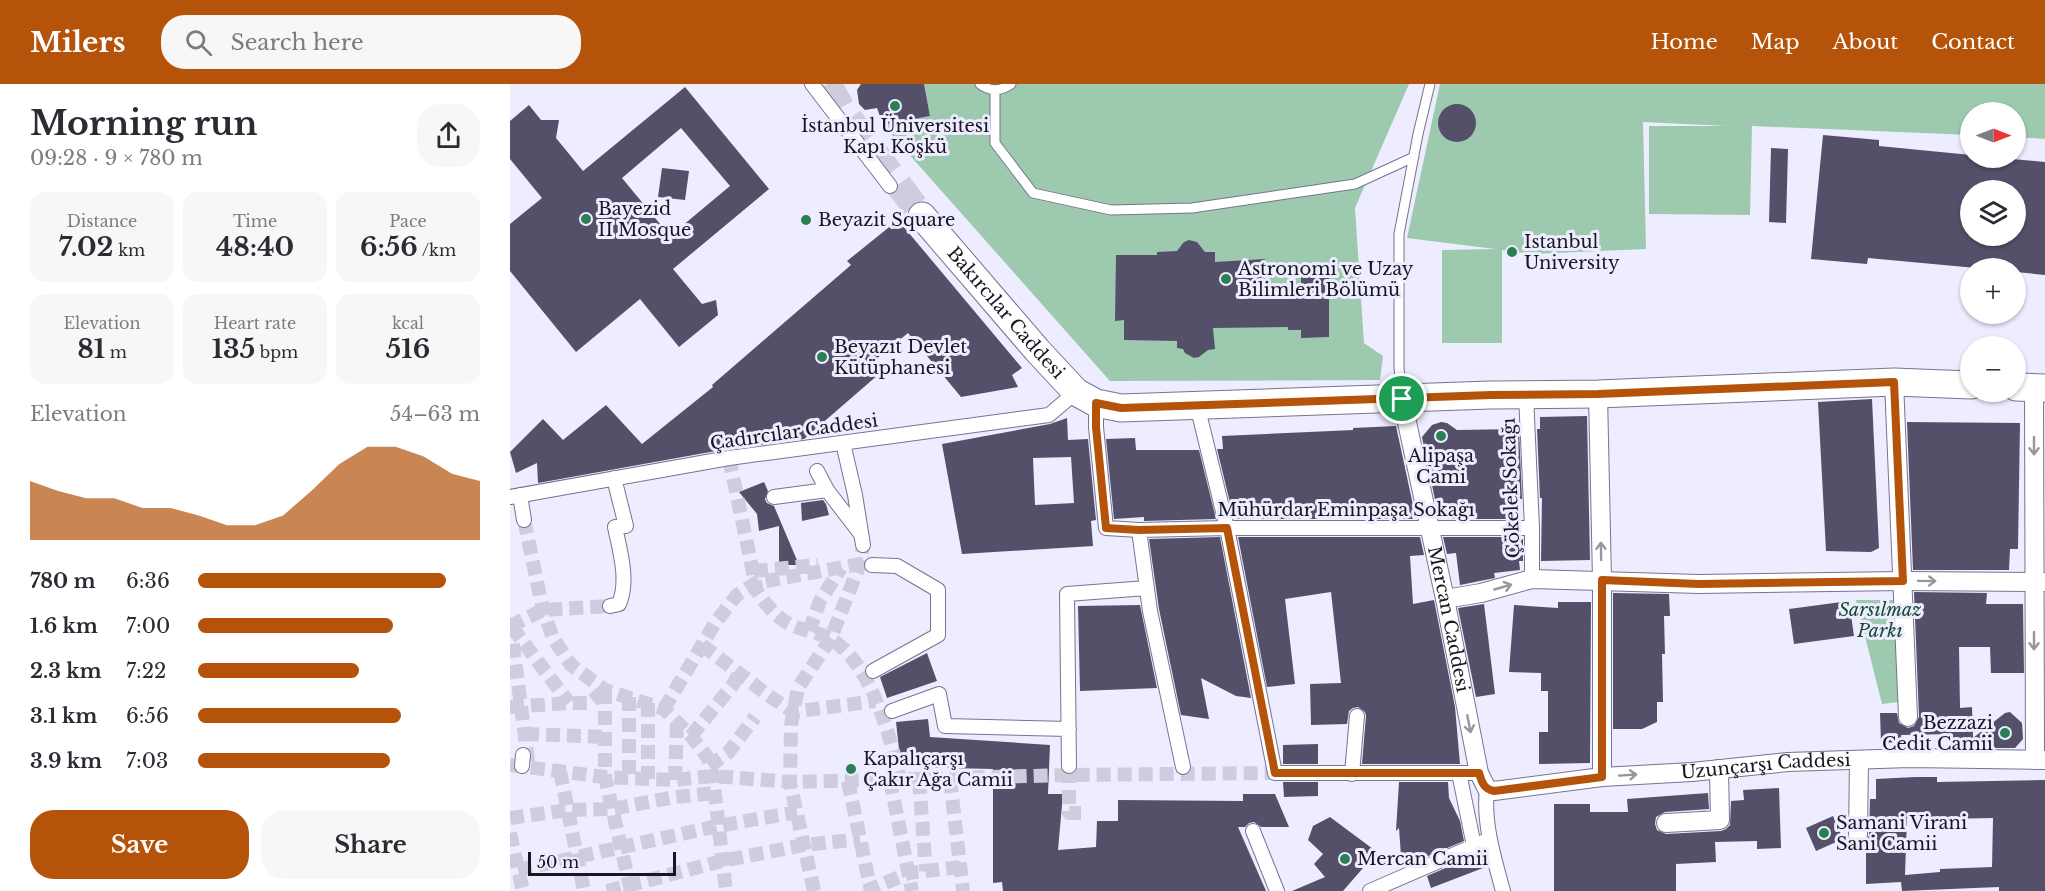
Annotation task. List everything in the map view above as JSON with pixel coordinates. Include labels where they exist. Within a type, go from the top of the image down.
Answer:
[{"type":"main road","name":"Bakırcılar Caddesi","points":[[922,216],[1037,350],[1086,398]]},
{"type":"main road","points":[[1086,398],[1121,408],[1598,394],[1894,382],[1960,385]]},
{"type":"street","points":[[812,84],[890,186]]},
{"type":"street","points":[[1894,382],[1908,717]]},
{"type":"street","points":[[2032,388],[2039,583],[2040,760]]},
{"type":"street","points":[[1598,394],[1602,580],[1602,777]]},
{"type":"street","name":"Çökelek Sokağı","points":[[1526,395],[1532,579]]},
{"type":"street","name":"Çadırcılar Caddesi","points":[[515,496],[729,458],[1049,415],[1086,398]]},
{"type":"street","name":"Mühürdar Eminpaşa Sokağı","points":[[1086,398],[1096,427],[1106,528],[1139,530],[1532,528]]},
{"type":"street","name":"Mercan Caddesi","points":[[1402,399],[1483,781],[1490,839],[1503,891]]},
{"type":"street","points":[[1197,405],[1227,528],[1275,773],[1459,773],[1483,781]]},
{"type":"street","points":[[817,471],[827,490],[862,540],[843,443]]},
{"type":"street","points":[[610,606],[619,604],[622,597],[622,560],[615,527],[626,526],[614,478]]},
{"type":"street","points":[[774,497],[827,490]]},
{"type":"street","points":[[515,496],[524,520]]},
{"type":"street","points":[[1139,530],[1150,611],[1183,767]]},
{"type":"street","points":[[872,565],[897,566],[938,590],[938,635],[873,671]]},
{"type":"street","points":[[1445,599],[1481,593],[1532,579],[1699,584],[1903,581],[2039,583]]},
{"type":"street","points":[[1069,765],[1067,594],[1147,588]]},
{"type":"street","points":[[892,711],[939,693],[945,726],[1069,729]]},
{"type":"street","points":[[1352,774],[1357,716]]},
{"type":"street","name":"Uzunçarşı Caddesi","points":[[1483,781],[1494,791],[1602,777],[1788,762],[1910,759],[2040,760]]},
{"type":"street","points":[[1858,835],[1859,761]]},
{"type":"street","points":[[1666,823],[1720,820],[1719,769]]},
{"type":"street","points":[[1459,773],[1474,846]]},
{"type":"street","points":[[1253,831],[1277,891]]},
{"type":"street","points":[[1370,891],[1490,839]]},
{"type":"lane","points":[[980,84],[995,90],[1011,84]]},
{"type":"lane","points":[[1402,399],[1399,368],[1399,234],[1430,84]]},
{"type":"lane","points":[[995,90],[995,143],[1033,193],[1111,210],[1192,208],[1355,184],[1414,157]]},
{"type":"green space","points":[[924,84],[1409,84],[1355,208],[1364,343],[1383,356],[1380,380],[1110,381],[883,125],[930,116]]},
{"type":"green space","points":[[1440,84],[2045,84],[2045,139],[2026,138],[2026,102],[1960,102],[1960,135],[1752,126],[1750,215],[1649,214],[1649,126],[1727,126],[1643,122],[1646,249],[1532,254],[1502,250],[1502,343],[1442,343],[1442,250],[1495,249],[1407,238]]},
{"type":"green space","name":"Sarsılmaz Parkı","points":[[1856,600],[1898,600],[1899,702],[1882,704]]},
{"type":"building","name":"İstanbul Üniversitesi Kapı Köşkü","points":[[861,84],[924,84],[930,116],[883,125],[877,108],[865,110],[859,104],[857,90]]},
{"type":"building","name":"Bayezid II Mosque","points":[[685,87],[769,189],[673,269],[702,304],[716,300],[718,315],[679,347],[640,299],[576,352],[510,271],[510,224],[542,198],[510,159],[510,121],[529,105],[541,120],[559,120],[556,138],[583,171]],"holes":[[[681,128],[730,186],[670,236],[622,178]]]},
{"type":"building","points":[[1457,104],[1471,109],[1476,123],[1471,137],[1457,142],[1443,137],[1438,123],[1443,109]]},
{"type":"building","points":[[1823,135],[1879,140],[1879,146],[1960,154],[1960,168],[2026,168],[2026,160],[2045,162],[2045,275],[2026,273],[2026,258],[1960,258],[1960,267],[1868,258],[1867,264],[1811,259]]},
{"type":"building","points":[[1771,148],[1788,149],[1786,223],[1769,222]]},
{"type":"building","points":[[662,168],[689,171],[685,200],[658,197]]},
{"type":"building","points":[[898,220],[1022,368],[1012,375],[1018,387],[961,397],[908,333],[870,364],[879,374],[804,439],[727,449],[538,483],[537,463],[516,473],[510,452],[543,419],[563,440],[606,405],[642,444],[713,387],[712,385],[851,265],[847,261]]},
{"type":"building","points":[[1189,240],[1197,242],[1205,252],[1215,252],[1215,262],[1265,259],[1264,291],[1301,292],[1301,272],[1329,273],[1329,337],[1301,338],[1301,330],[1288,330],[1288,327],[1213,328],[1215,349],[1208,350],[1194,358],[1185,353],[1183,349],[1177,348],[1177,341],[1124,340],[1124,320],[1115,321],[1116,255],[1157,255],[1157,252],[1177,251],[1184,242]]},
{"type":"building","points":[[1872,399],[1879,548],[1871,552],[1826,551],[1818,402]]},
{"type":"building","points":[[1587,416],[1590,560],[1541,561],[1542,498],[1540,498],[1537,429],[1540,429],[1540,417]]},
{"type":"building","points":[[1067,418],[1068,440],[1088,439],[1096,520],[1091,521],[1093,546],[962,554],[942,444],[1050,424]],"holes":[[[1071,457],[1074,503],[1035,505],[1033,458]]]},
{"type":"building","points":[[1441,422],[1457,430],[1519,429],[1522,499],[1507,499],[1508,519],[1439,519],[1422,437],[1432,425]]},
{"type":"building","points":[[1907,422],[2020,423],[2018,549],[2010,549],[2009,570],[1913,570]]},
{"type":"building","points":[[1396,426],[1416,519],[1234,519],[1217,449],[1223,449],[1222,436]]},
{"type":"building","points":[[1135,438],[1136,450],[1199,450],[1216,519],[1144,521],[1144,517],[1114,519],[1106,439]]},
{"type":"building","points":[[764,482],[768,491],[765,499],[767,503],[774,506],[799,565],[779,565],[779,526],[759,531],[757,514],[739,492]]},
{"type":"building","points":[[823,500],[829,515],[802,521],[801,503]]},
{"type":"building","points":[[1220,537],[1251,698],[1236,696],[1201,678],[1209,719],[1181,715],[1159,609],[1149,539]]},
{"type":"building","points":[[1238,537],[1420,537],[1424,555],[1410,556],[1413,604],[1434,600],[1455,707],[1460,764],[1362,764],[1366,716],[1365,712],[1358,707],[1349,711],[1347,724],[1311,725],[1310,684],[1341,683],[1331,592],[1285,599],[1295,684],[1267,687]]},
{"type":"building","points":[[1443,537],[1523,539],[1523,561],[1519,561],[1520,570],[1494,573],[1495,578],[1460,585],[1456,553],[1447,554]]},
{"type":"building","points":[[1914,592],[1987,593],[1986,604],[2023,604],[2024,673],[1991,673],[1990,647],[1959,647],[1960,708],[1972,707],[1973,738],[2005,713],[2010,712],[2022,723],[2023,739],[2015,748],[1994,748],[1986,744],[1953,745],[1953,734],[1901,735],[1902,742],[1881,743],[1880,713],[1897,713],[1899,723],[1908,728],[1914,726],[1919,717]]},
{"type":"building","points":[[1613,593],[1669,594],[1670,616],[1664,616],[1663,702],[1657,702],[1657,722],[1642,729],[1613,729]]},
{"type":"building","points":[[1849,601],[1854,636],[1794,644],[1789,609]]},
{"type":"building","points":[[1558,602],[1591,602],[1590,763],[1539,764],[1539,732],[1548,732],[1548,691],[1541,691],[1541,673],[1509,672],[1514,605],[1558,608]]},
{"type":"building","points":[[1484,604],[1495,694],[1476,697],[1458,608]]},
{"type":"building","points":[[1140,605],[1157,688],[1080,691],[1078,606]]},
{"type":"building","points":[[927,653],[937,681],[887,698],[880,677]]},
{"type":"building","points":[[928,719],[930,737],[1050,745],[1048,794],[1063,794],[1058,850],[1096,847],[1097,821],[1118,821],[1118,800],[1243,801],[1243,794],[1275,794],[1289,827],[1261,827],[1254,822],[1245,827],[1238,827],[1266,891],[1003,891],[1002,882],[993,883],[993,769],[901,767],[896,722]]},
{"type":"building","points":[[1318,744],[1318,764],[1283,764],[1283,745]]},
{"type":"building","points":[[1937,777],[1937,782],[2045,780],[2045,891],[1999,891],[1999,887],[1902,891],[1901,882],[1866,884],[1866,843],[1869,835],[1870,799],[1876,799],[1876,779]],"holes":[[[1943,817],[1943,819],[1993,818],[1992,867],[1940,869],[1940,872],[1905,875],[1907,818]]]},
{"type":"building","points":[[1283,782],[1318,782],[1318,796],[1284,797]]},
{"type":"building","points":[[1399,782],[1448,782],[1449,798],[1460,821],[1464,841],[1421,859],[1418,852],[1409,856],[1407,853],[1401,856],[1399,828],[1396,831]]},
{"type":"building","points":[[1779,788],[1781,848],[1757,849],[1757,841],[1715,842],[1716,862],[1676,864],[1676,891],[1554,891],[1554,804],[1590,804],[1590,812],[1628,812],[1627,799],[1708,793],[1709,809],[1665,812],[1656,817],[1657,830],[1666,834],[1721,831],[1730,825],[1731,801],[1744,800],[1743,790]]},
{"type":"building","name":"Samani Virani Sani Camii","points":[[1833,816],[1843,839],[1816,851],[1806,828]]},
{"type":"building","name":"Mercan Camii","points":[[1330,817],[1377,852],[1343,891],[1292,891],[1325,877],[1314,864],[1323,854],[1308,840],[1313,826]]},
{"type":"building","points":[[1478,854],[1483,868],[1431,888],[1427,876]]},
{"type":"tunnel","points":[[828,84],[842,109],[922,216]]},
{"type":"tunnel","points":[[729,458],[757,591],[784,621],[831,639],[845,650],[857,665],[868,683],[885,723],[900,780]]},
{"type":"tunnel","points":[[524,520],[543,610],[553,638],[571,665],[605,690],[664,709],[691,736],[708,758],[713,776],[726,891]]},
{"type":"tunnel","points":[[814,891],[790,782],[791,725],[798,688],[831,638],[860,564],[863,545]]},
{"type":"tunnel","points":[[664,709],[715,623],[737,595],[756,583],[860,564],[867,565]]},
{"type":"tunnel","points":[[754,571],[818,565]]},
{"type":"tunnel","points":[[809,631],[820,601],[841,568]]},
{"type":"tunnel","points":[[510,626],[543,610],[610,606]]},
{"type":"tunnel","points":[[510,623],[529,767]]},
{"type":"tunnel","points":[[512,627],[569,703]]},
{"type":"tunnel","points":[[702,645],[793,712],[875,701]]},
{"type":"tunnel","points":[[691,736],[732,686],[739,674]]},
{"type":"tunnel","points":[[605,690],[605,777],[631,891]]},
{"type":"tunnel","points":[[510,707],[590,703],[605,690]]},
{"type":"tunnel","points":[[629,697],[629,778]]},
{"type":"tunnel","points":[[648,703],[648,779]]},
{"type":"tunnel","points":[[709,766],[728,753],[755,717]]},
{"type":"tunnel","points":[[675,780],[677,722]]},
{"type":"tunnel","points":[[525,734],[605,737]]},
{"type":"tunnel","points":[[510,765],[605,777],[675,780],[713,776],[790,782],[1069,775],[1275,773]]},
{"type":"tunnel","points":[[1069,769],[1069,813],[1082,813]]},
{"type":"tunnel","points":[[560,771],[584,891]]},
{"type":"tunnel","points":[[950,779],[963,891]]},
{"type":"tunnel","points":[[890,780],[912,891]]},
{"type":"tunnel","points":[[919,780],[926,871]]},
{"type":"tunnel","points":[[848,781],[871,891]]},
{"type":"tunnel","points":[[510,818],[568,810],[612,809],[675,797],[714,793]]},
{"type":"tunnel","points":[[518,870],[718,826],[797,812]]},
{"type":"tunnel","points":[[510,833],[523,891]]},
{"type":"tunnel","points":[[607,891],[722,861],[804,845],[860,839]]},
{"type":"tunnel","points":[[866,891],[909,873],[960,867]]},
{"type":"place","name":"İstanbul Üniversitesi Kapı Köşkü","points":[[895,106]]},
{"type":"place","name":"Bayezid II Mosque","points":[[586,219]]},
{"type":"place","name":"Beyazit Square","points":[[806,220]]},
{"type":"place","name":"Istanbul University","points":[[1512,252]]},
{"type":"place","name":"Astronomi ve Uzay Bilimleri Bölümü","points":[[1226,279]]},
{"type":"place","name":"Beyazıt Devlet Kütüphanesi","points":[[822,357]]},
{"type":"place","name":"Alipaşa Cami","points":[[1441,436]]},
{"type":"place","name":"Bezzazi Cedit Camii","points":[[2005,733]]},
{"type":"place","name":"Kapalıçarşı Çakır Ağa Camii","points":[[851,769]]},
{"type":"place","name":"Samani Virani Sani Camii","points":[[1824,833]]},
{"type":"place","name":"Mercan Camii","points":[[1345,859]]},
{"type":"route","points":[[1894,382],[1903,581],[1699,584],[1602,580],[1602,777],[1494,791],[1484,786],[1479,773],[1371,775],[1275,773],[1227,528],[1139,530],[1106,528],[1096,427],[1096,403],[1121,408],[1402,399],[1894,382]]}]
